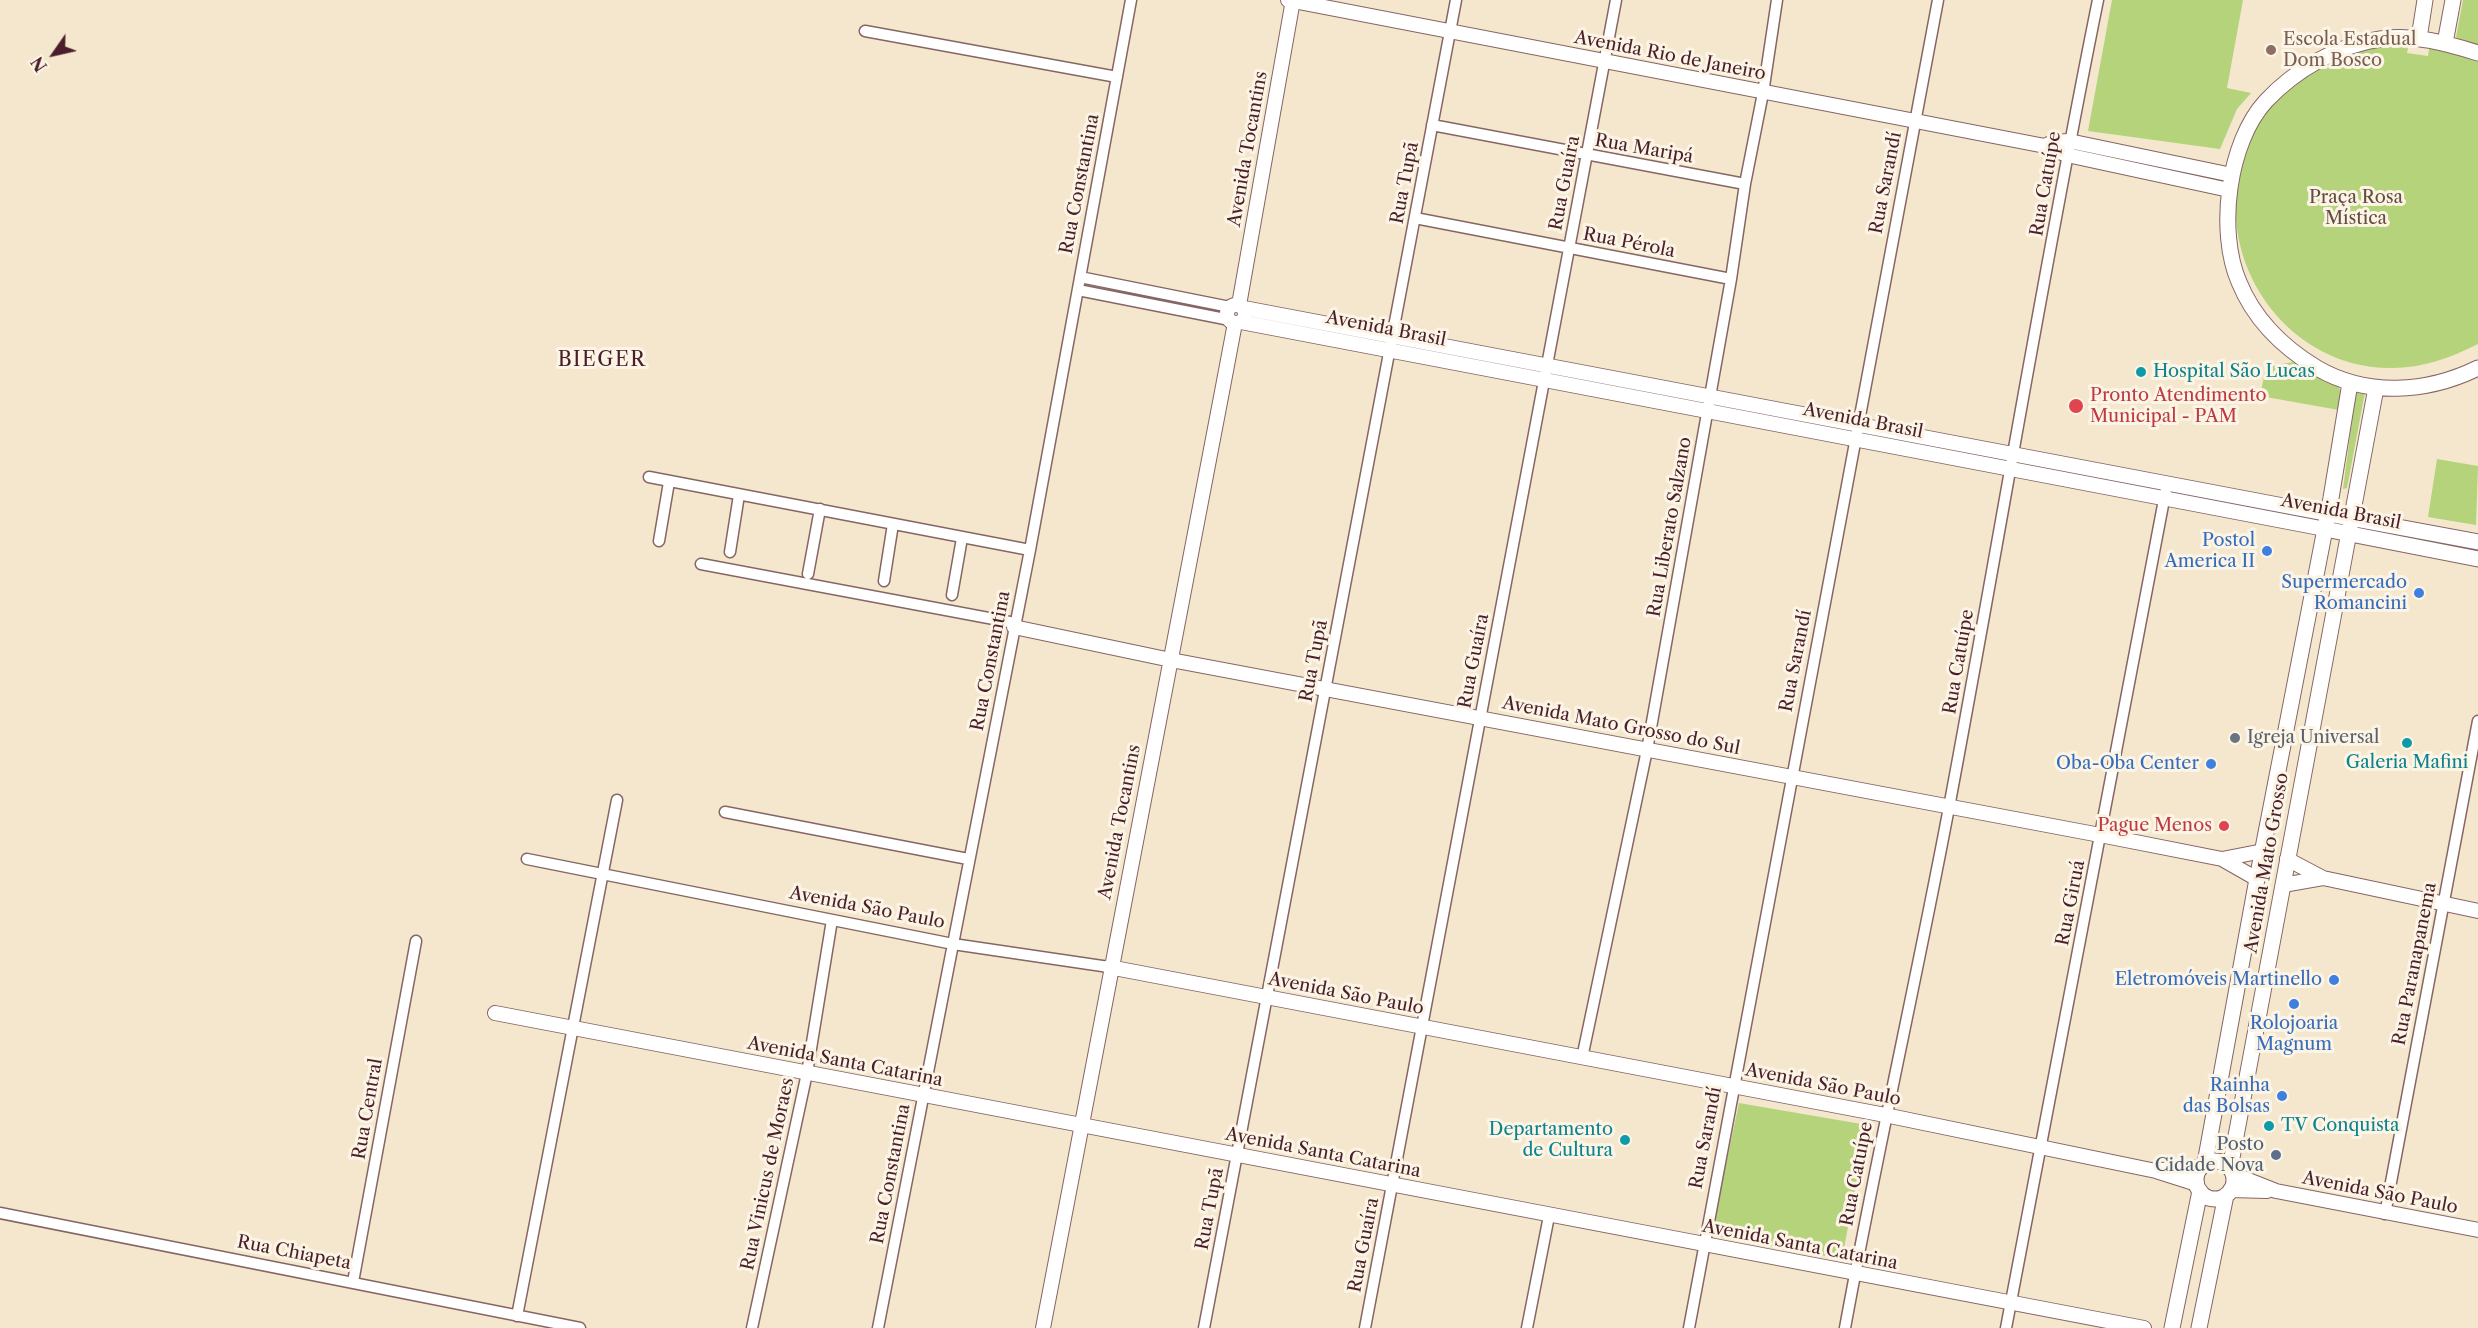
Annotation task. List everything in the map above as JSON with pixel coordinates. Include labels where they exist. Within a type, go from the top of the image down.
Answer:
[{"type":"main road","points":[[2419,38],[2425,0]]},
{"type":"main road","points":[[2445,43],[2453,0]]},
{"type":"main road","points":[[2478,53],[2419,38],[2380,39],[2337,51],[2300,72],[2265,102],[2246,135],[2230,182],[2229,243],[2238,282],[2276,339],[2302,359],[2350,384],[2376,388],[2417,387],[2452,380],[2478,368]]},
{"type":"main road","name":"Avenida Mato Grosso","points":[[2203,1165],[2256,879],[2327,521],[2350,384]]},
{"type":"main road","name":"Avenida Mato Grosso","points":[[2231,1171],[2376,388]]},
{"type":"main road","name":"Avenida Brasil","points":[[2327,521],[2478,559]]},
{"type":"main road","name":"Avenida Brasil","points":[[2349,526],[2478,542]]},
{"type":"main road","points":[[2172,1328],[2198,1188],[2196,1176],[2203,1165],[2216,1161],[2231,1171],[2199,1328]]},
{"type":"main road","points":[[2198,1188],[2212,1198],[2228,1192]]},
{"type":"street","name":"Rua Constantina","points":[[878,1328],[1030,550],[1131,0]]},
{"type":"street","name":"Avenida Rio de Janeiro","points":[[1292,0],[1763,93],[2044,146],[2053,142],[2068,148]]},
{"type":"street","name":"Avenida Tocantins","points":[[1043,1328],[1109,967],[1171,660],[1236,314],[1292,0]]},
{"type":"street","name":"Rua Tupã","points":[[1204,1328],[1456,0]]},
{"type":"street","name":"Rua Guaíra","points":[[1365,1328],[1616,0]]},
{"type":"street","name":"Rua Liberato Salzano","points":[[1582,1058],[1647,750],[1731,279],[1777,0]]},
{"type":"street","name":"Rua Sarandí","points":[[1689,1328],[1938,0]]},
{"type":"street","name":"Rua Catuípe","points":[[1845,1328],[1885,1115],[1949,807],[2068,148],[2098,0]]},
{"type":"street","points":[[865,31],[1117,77]]},
{"type":"street","name":"Rua Maripá","points":[[1432,125],[1745,184]]},
{"type":"street","points":[[2068,148],[2230,182]]},
{"type":"street","name":"Rua Pérola","points":[[1415,218],[1731,279]]},
{"type":"street","name":"Avenida Brasil","points":[[1080,277],[1236,314]]},
{"type":"street","name":"Avenida Brasil","points":[[1078,290],[1236,314],[1391,343],[1546,373],[1707,411],[2165,499],[2327,521]]},
{"type":"street","name":"Avenida Brasil","points":[[1546,373],[1710,397],[2014,454],[2168,484],[2327,521]]},
{"type":"street","points":[[649,477],[1030,550]]},
{"type":"street","points":[[659,541],[669,482]]},
{"type":"street","name":"Rua Giruá","points":[[2006,1328],[2168,484]]},
{"type":"street","points":[[730,552],[739,495]]},
{"type":"street","points":[[808,574],[820,509]]},
{"type":"street","points":[[884,581],[893,524]]},
{"type":"street","points":[[952,595],[962,538]]},
{"type":"street","points":[[701,564],[1015,625]]},
{"type":"street","name":"Avenida Mato Grosso do Sul","points":[[1015,625],[1171,660],[2222,859]]},
{"type":"street","name":"Rua Paranapanema","points":[[2385,1214],[2478,721]]},
{"type":"street","points":[[518,1316],[617,800]]},
{"type":"street","points":[[725,812],[968,859]]},
{"type":"street","points":[[2222,859],[2263,851]]},
{"type":"street","name":"Avenida São Paulo","points":[[527,859],[953,944],[1109,967],[1885,1115],[2156,1171],[2198,1188]]},
{"type":"street","points":[[2222,859],[2256,879]]},
{"type":"street","points":[[2287,859],[2323,878],[2478,911]]},
{"type":"street","points":[[2283,885],[2323,878]]},
{"type":"street","name":"Rua Vinicus de Moraes","points":[[752,1328],[807,1073],[832,920]]},
{"type":"street","name":"Rua Central","points":[[353,1282],[416,941]]},
{"type":"street","name":"Avenida Santa Catarina","points":[[495,1013],[2144,1328]]},
{"type":"street","name":"Avenida São Paulo","points":[[2156,1171],[2203,1165]]},
{"type":"street","name":"Avenida São Paulo","points":[[2231,1171],[2276,1191],[2385,1214],[2478,1230]]},
{"type":"street","name":"Avenida São Paulo","points":[[2228,1192],[2276,1191]]},
{"type":"street","name":"Rua Chiapeta","points":[[0,1212],[518,1316],[545,1325],[580,1328]]},
{"type":"street","points":[[1527,1328],[1549,1216]]},
{"type":"green space","points":[[2112,0],[2243,0],[2227,88],[2251,93],[2237,109],[2220,149],[2088,131]]},
{"type":"green space","points":[[2463,0],[2478,0],[2478,50],[2456,37]]},
{"type":"green space","name":"Praça Rosa Mística","points":[[2409,43],[2407,53],[2428,56],[2430,44],[2478,60],[2478,344],[2436,361],[2392,368],[2356,364],[2323,352],[2294,333],[2270,308],[2252,279],[2240,246],[2236,212],[2239,176],[2247,148],[2253,131],[2274,100],[2312,71],[2339,56],[2373,46]]},
{"type":"green space","points":[[2293,362],[2337,384],[2342,394],[2339,410],[2260,396],[2266,367]]},
{"type":"green space","points":[[2356,390],[2365,392],[2347,488],[2343,489]]},
{"type":"green space","points":[[2437,459],[2478,466],[2476,525],[2428,517]]},
{"type":"green space","points":[[1739,1103],[1867,1125],[1842,1259],[1711,1235]]},
{"type":"place","name":"Escola Estadual Dom Bosco","points":[[2271,50]]},
{"type":"place","name":"Hospital São Lucas","points":[[2141,372]]},
{"type":"place","name":"Pronto Atendimento Municipal - PAM","points":[[2076,406]]},
{"type":"place","name":"Postol America II","points":[[2267,551]]},
{"type":"place","name":"Supermercado Romancini","points":[[2419,593]]},
{"type":"place","name":"Igreja Universal","points":[[2235,738]]},
{"type":"place","name":"Galeria Mafini","points":[[2407,743]]},
{"type":"place","name":"Oba-Oba Center","points":[[2211,764]]},
{"type":"place","name":"Pague Menos","points":[[2224,826]]},
{"type":"place","name":"Eletromóveis Martinello","points":[[2334,980]]},
{"type":"place","name":"Rolojoaria Magnum","points":[[2294,1004]]},
{"type":"place","name":"Rainha das Bolsas","points":[[2282,1096]]},
{"type":"place","name":"TV Conquista","points":[[2269,1126]]},
{"type":"place","name":"Departamento de Cultura","points":[[1625,1140]]},
{"type":"place","name":"Posto Cidade Nova","points":[[2276,1155]]},
{"type":"district","name":"BIEGER","points":[[602,360]]}]
